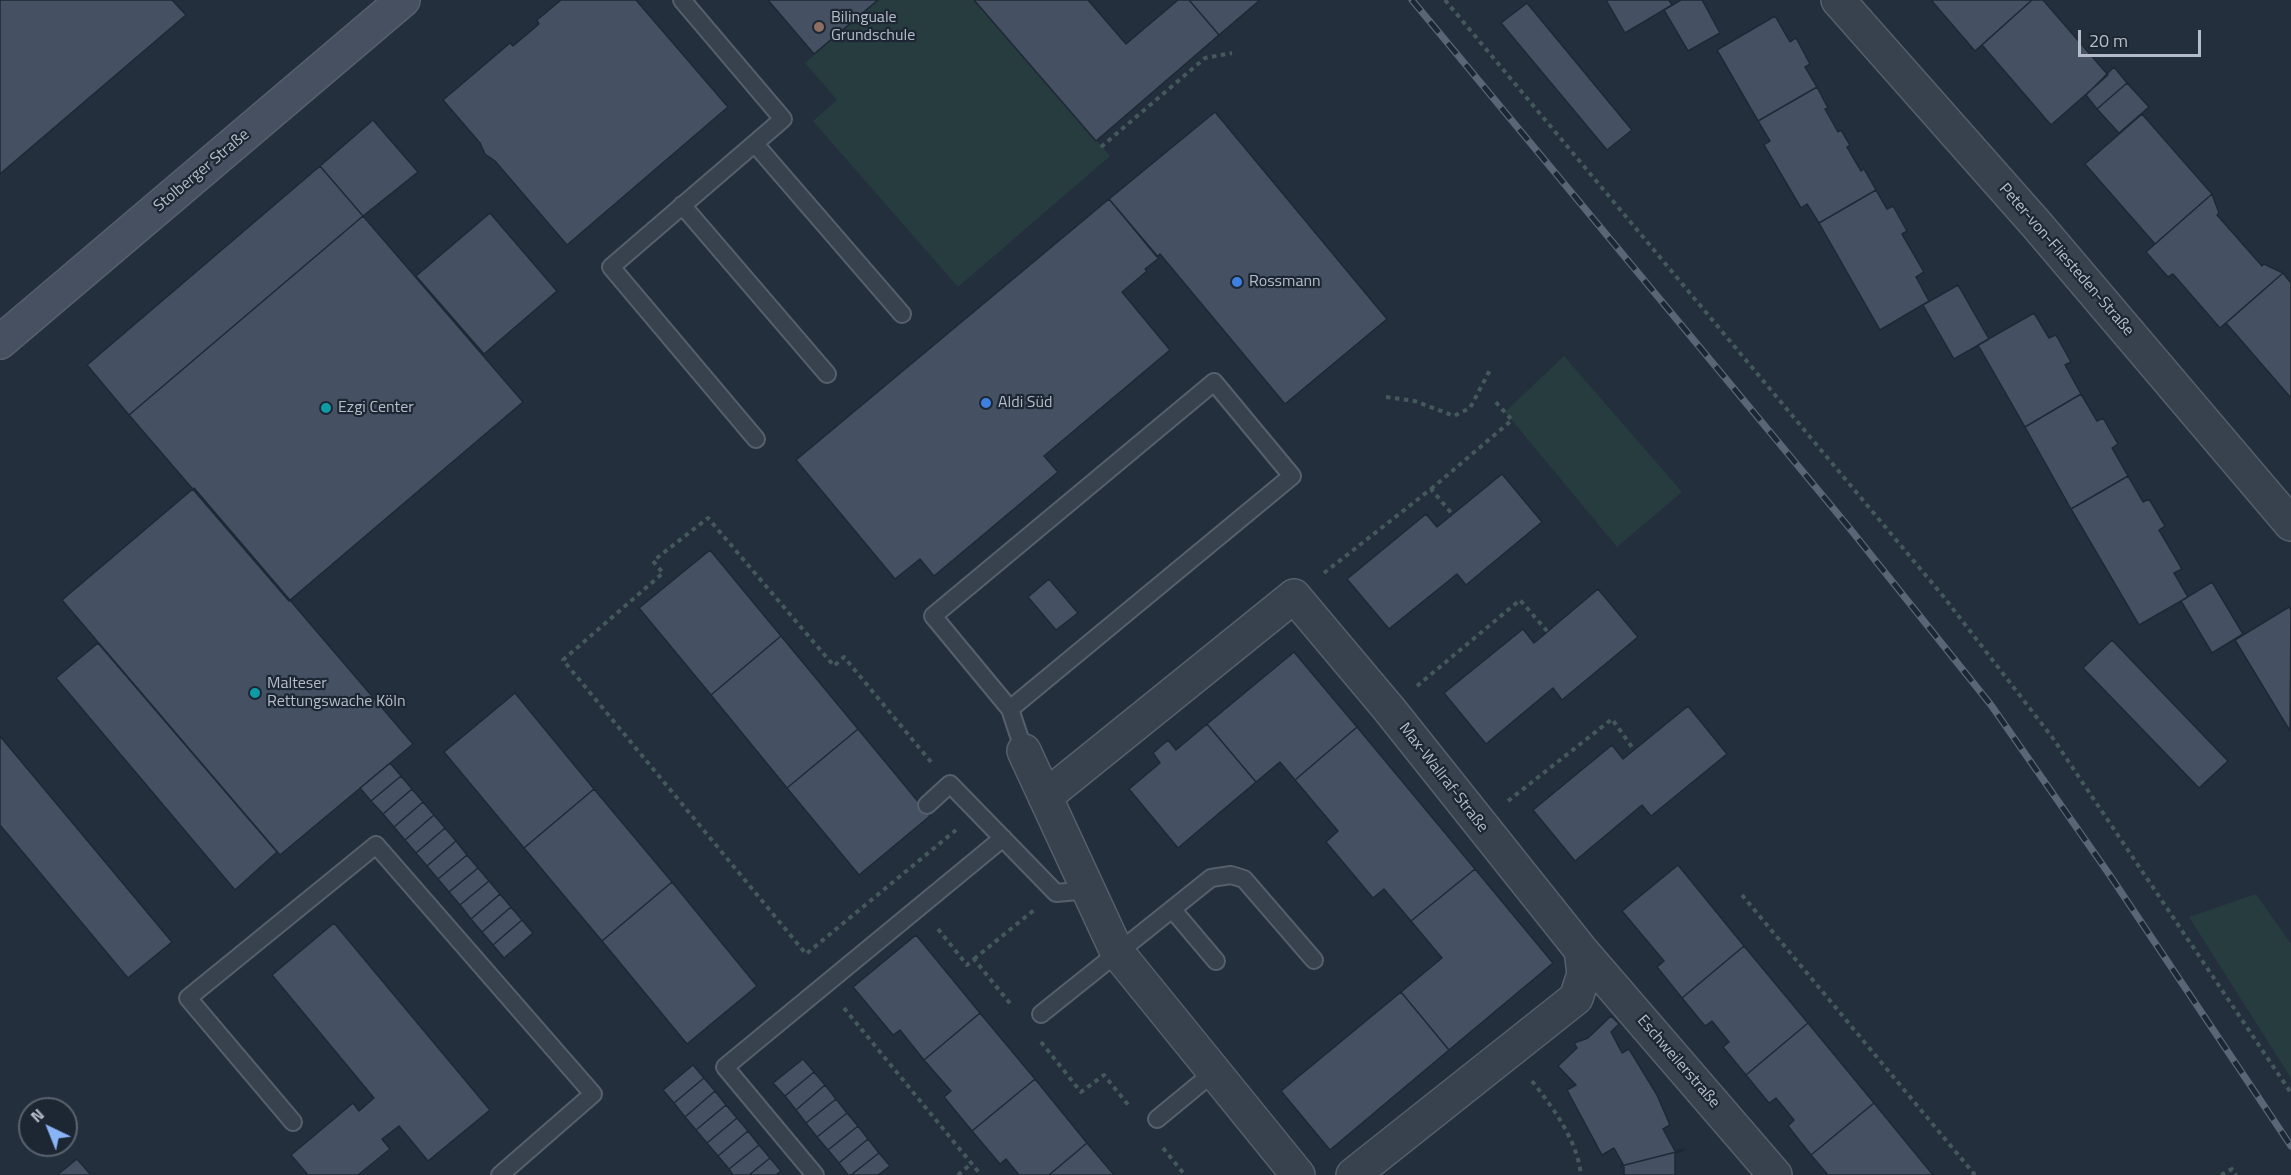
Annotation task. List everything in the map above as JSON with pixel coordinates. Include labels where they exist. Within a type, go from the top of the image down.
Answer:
[{"type":"street","name":"Stolberger Straße","points":[[0,342],[403,0]]},
{"type":"street","name":"Peter-von-Fliesteden-Straße","points":[[1838,0],[2037,225],[2291,524]]},
{"type":"street","name":"Max-Wallraf-Straße","points":[[1294,596],[1389,709],[1478,824],[1581,950]]},
{"type":"street","points":[[1045,797],[1294,596]]},
{"type":"street","points":[[1024,751],[1117,952],[1298,1175]]},
{"type":"street","points":[[1353,1175],[1576,998],[1584,974],[1581,950]]},
{"type":"street","name":"Eschweilerstraße","points":[[1581,950],[1775,1175]]},
{"type":"lane","points":[[682,0],[783,119],[611,267],[756,439]]},
{"type":"lane","points":[[754,144],[902,314]]},
{"type":"lane","points":[[682,205],[827,374]]},
{"type":"lane","points":[[1010,709],[1292,476],[1214,382],[933,616],[1010,709],[1024,751]]},
{"type":"lane","points":[[927,805],[950,784],[1056,892],[1089,890]]},
{"type":"lane","points":[[815,1175],[725,1067],[1003,838]]},
{"type":"lane","points":[[293,1122],[188,998],[376,845],[593,1094],[500,1175]]},
{"type":"lane","points":[[1041,1014],[1211,878],[1231,875],[1244,879],[1314,960]]},
{"type":"lane","points":[[1172,909],[1216,961]]},
{"type":"lane","points":[[1157,1119],[1214,1072]]},
{"type":"path","points":[[1445,0],[1943,596],[2052,737],[2291,1093]]},
{"type":"path","points":[[1101,147],[1205,58],[1232,53]]},
{"type":"path","points":[[1386,397],[1415,401],[1454,416],[1470,408],[1491,368]]},
{"type":"path","points":[[1294,596],[1431,489],[1512,420],[1493,399]]},
{"type":"path","points":[[1431,489],[1453,515]]},
{"type":"path","points":[[950,784],[844,657],[834,666],[708,518],[653,561],[663,573],[562,660],[806,954],[978,813]]},
{"type":"path","points":[[1389,709],[1520,600],[1547,631]]},
{"type":"path","points":[[1478,824],[1612,719],[1635,750]]},
{"type":"path","points":[[974,959],[1056,892]]},
{"type":"path","points":[[1742,895],[1975,1175]]},
{"type":"path","points":[[825,985],[981,1175]]},
{"type":"path","points":[[1526,1074],[1554,1110],[1579,1158],[1581,1175]]},
{"type":"path","points":[[957,1175],[972,1163]]},
{"type":"path","points":[[2221,1175],[2232,1168],[2236,1175]]},
{"type":"green space","points":[[878,0],[974,0],[1110,156],[958,287],[813,121],[837,100],[805,63]]},
{"type":"green space","points":[[1564,356],[1682,492],[1617,547],[1505,412]]},
{"type":"green space","points":[[2256,894],[2291,944],[2291,1078],[2189,917]]},
{"type":"building","points":[[0,0],[172,0],[186,15],[0,174]]},
{"type":"building","points":[[561,0],[636,0],[728,107],[567,245],[495,161],[485,154],[480,143],[443,100],[510,43],[513,46],[539,24],[537,20]]},
{"type":"building","name":"Bilinguale Grundschule","points":[[768,0],[878,0],[814,54]]},
{"type":"building","points":[[974,0],[1088,0],[1126,44],[1178,0],[1189,0],[1219,35],[1096,141]]},
{"type":"building","points":[[1189,0],[1260,0],[1219,35]]},
{"type":"building","points":[[1606,0],[1669,0],[1672,5],[1625,33]]},
{"type":"building","points":[[1681,0],[1702,0],[1720,33],[1688,51],[1664,10]]},
{"type":"building","points":[[1931,0],[2032,0],[1975,51]]},
{"type":"building","points":[[2032,0],[2043,0],[2108,75],[2051,125],[1982,45]]},
{"type":"building","points":[[1527,3],[1632,130],[1607,150],[1501,23]]},
{"type":"building","points":[[1775,16],[1790,42],[1796,38],[1810,64],[1805,67],[1817,87],[1758,121],[1717,50]]},
{"type":"building","points":[[2114,67],[2127,83],[2097,109],[2086,95]]},
{"type":"building","points":[[2127,83],[2149,107],[2119,133],[2097,109]]},
{"type":"building","points":[[1817,87],[1828,108],[1825,109],[1838,132],[1841,130],[1850,145],[1847,147],[1861,171],[1864,169],[1876,190],[1819,223],[1807,204],[1801,208],[1764,145],[1770,141],[1758,121]]},
{"type":"building","points":[[1215,112],[1387,319],[1285,404],[1160,254],[1157,257],[1109,199]]},
{"type":"building","points":[[2142,114],[2212,194],[2155,244],[2085,164]]},
{"type":"building","points":[[373,120],[418,172],[363,216],[320,166]]},
{"type":"building","points":[[320,166],[363,216],[129,415],[87,365]]},
{"type":"building","points":[[1876,190],[1887,209],[1893,206],[1907,231],[1902,234],[1924,272],[1916,277],[1929,301],[1880,330],[1819,223]]},
{"type":"building","points":[[2212,194],[2219,213],[2217,215],[2262,266],[2264,264],[2283,273],[2220,328],[2173,274],[2168,277],[2146,252]]},
{"type":"building","name":"Aldi Süd","points":[[1109,199],[1159,258],[1122,292],[1170,350],[1044,456],[1058,472],[934,576],[920,559],[895,579],[796,460]]},
{"type":"building","points":[[490,213],[557,291],[484,354],[416,276]]},
{"type":"building","name":"Ezgi Center","points":[[363,216],[523,402],[289,601],[129,415]]},
{"type":"building","points":[[2283,273],[2291,283],[2291,398],[2226,323]]},
{"type":"building","points":[[1958,285],[1989,339],[1954,359],[1923,305]]},
{"type":"building","points":[[2034,313],[2049,338],[2056,335],[2071,362],[2065,365],[2081,394],[2025,427],[1978,345]]},
{"type":"building","points":[[2081,394],[2097,421],[2103,418],[2118,444],[2112,448],[2128,476],[2071,509],[2025,427]]},
{"type":"building","points":[[1502,474],[1542,522],[1466,585],[1457,574],[1389,629],[1347,579],[1426,514],[1437,527]]},
{"type":"building","points":[[2128,476],[2143,502],[2149,499],[2165,526],[2159,530],[2182,569],[2174,573],[2188,597],[2139,625],[2071,509]]},
{"type":"building","name":"Malteser Rettungswache Köln","points":[[194,488],[413,744],[280,855],[62,600]]},
{"type":"building","points":[[710,550],[781,636],[711,695],[639,608]]},
{"type":"building","points":[[1049,579],[1078,613],[1056,630],[1028,597]]},
{"type":"building","points":[[2212,582],[2243,634],[2212,653],[2181,601]]},
{"type":"building","points":[[1598,589],[1638,637],[1562,700],[1553,688],[1486,744],[1444,693],[1523,629],[1534,643]]},
{"type":"building","points":[[2289,607],[2291,610],[2290,731],[2235,640]]},
{"type":"building","points":[[781,636],[858,729],[787,788],[711,695]]},
{"type":"building","points":[[2112,640],[2228,761],[2199,788],[2083,668]]},
{"type":"building","points":[[98,643],[277,852],[235,890],[56,678]]},
{"type":"building","points":[[1294,652],[1357,727],[1295,780],[1280,762],[1256,782],[1207,724]]},
{"type":"building","points":[[515,693],[594,789],[524,848],[444,752]]},
{"type":"building","points":[[1688,706],[1727,754],[1651,816],[1642,805],[1575,861],[1533,810],[1612,745],[1623,759]]},
{"type":"building","points":[[1207,724],[1256,782],[1178,848],[1129,789],[1160,763],[1153,753],[1168,740],[1176,750]]},
{"type":"building","points":[[1357,727],[1475,869],[1411,921],[1384,889],[1373,898],[1326,842],[1338,831],[1295,780]]},
{"type":"building","points":[[858,729],[930,816],[859,875],[787,788]]},
{"type":"building","points":[[0,736],[172,942],[128,978],[0,825]]},
{"type":"building","points":[[390,763],[401,776],[371,801],[360,788]]},
{"type":"building","points":[[401,776],[412,789],[383,814],[371,801]]},
{"type":"building","points":[[412,789],[423,802],[394,827],[383,814]]},
{"type":"building","points":[[594,789],[672,882],[602,941],[524,848]]},
{"type":"building","points":[[423,802],[434,815],[405,840],[394,827]]},
{"type":"building","points":[[434,815],[445,828],[416,853],[405,840]]},
{"type":"building","points":[[445,828],[456,841],[427,866],[416,853]]},
{"type":"building","points":[[456,841],[467,855],[438,879],[427,866]]},
{"type":"building","points":[[467,855],[478,868],[449,892],[438,879]]},
{"type":"building","points":[[1678,865],[1744,946],[1682,998],[1657,967],[1664,961],[1622,911]]},
{"type":"building","points":[[478,868],[489,881],[460,905],[449,892]]},
{"type":"building","points":[[1475,869],[1553,963],[1449,1050],[1401,992],[1442,958],[1411,921]]},
{"type":"building","points":[[489,881],[500,894],[471,919],[460,905]]},
{"type":"building","points":[[672,882],[757,986],[687,1044],[602,941]]},
{"type":"building","points":[[500,894],[511,907],[482,932],[471,919]]},
{"type":"building","points":[[511,907],[522,920],[493,945],[482,932]]},
{"type":"building","points":[[522,920],[533,933],[504,958],[493,945]]},
{"type":"building","points":[[334,923],[490,1110],[428,1161],[399,1126],[382,1139],[390,1149],[358,1175],[308,1175],[291,1155],[353,1103],[359,1111],[374,1098],[272,975]]},
{"type":"building","points":[[916,935],[980,1013],[924,1060],[900,1030],[893,1035],[853,987]]},
{"type":"building","points":[[1744,946],[1808,1023],[1746,1075],[1723,1047],[1729,1042],[1712,1021],[1705,1026],[1682,998]]},
{"type":"building","points":[[1401,992],[1449,1050],[1330,1150],[1281,1091]]},
{"type":"building","points":[[980,1013],[1035,1079],[972,1131],[944,1097],[951,1091],[924,1060]]},
{"type":"building","points":[[1611,1016],[1619,1024],[1611,1032],[1622,1053],[1629,1049],[1657,1095],[1670,1125],[1663,1129],[1675,1151],[1684,1150],[1621,1166],[1623,1164],[1614,1148],[1602,1155],[1567,1090],[1576,1085],[1558,1066],[1577,1048],[1574,1043],[1588,1038]]},
{"type":"building","points":[[1808,1023],[1874,1103],[1811,1155],[1788,1126],[1794,1120],[1776,1098],[1769,1103],[1746,1075]]},
{"type":"building","points":[[803,1059],[814,1072],[785,1096],[773,1083]]},
{"type":"building","points":[[693,1065],[704,1078],[674,1103],[663,1090]]},
{"type":"building","points":[[814,1072],[825,1085],[796,1110],[785,1096]]},
{"type":"building","points":[[704,1078],[715,1091],[685,1117],[674,1103]]},
{"type":"building","points":[[1035,1079],[1087,1143],[1049,1175],[1019,1175],[1006,1159],[1000,1164],[972,1131]]},
{"type":"building","points":[[825,1085],[836,1099],[806,1123],[796,1110]]},
{"type":"building","points":[[715,1091],[726,1105],[696,1130],[685,1117]]},
{"type":"building","points":[[836,1099],[847,1113],[817,1137],[806,1123]]},
{"type":"building","points":[[1874,1103],[1933,1175],[1828,1175],[1811,1155]]},
{"type":"building","points":[[726,1105],[737,1118],[707,1143],[696,1130]]},
{"type":"building","points":[[847,1113],[858,1126],[828,1150],[817,1137]]},
{"type":"building","points":[[737,1118],[748,1131],[718,1156],[707,1143]]},
{"type":"building","points":[[858,1126],[868,1139],[839,1163],[828,1150]]},
{"type":"building","points":[[748,1131],[759,1145],[729,1169],[718,1156]]},
{"type":"building","points":[[868,1139],[879,1153],[848,1175],[839,1163]]},
{"type":"building","points":[[1087,1143],[1114,1175],[1049,1175]]},
{"type":"building","points":[[759,1145],[770,1158],[749,1175],[733,1175],[729,1169]]},
{"type":"building","points":[[1684,1150],[1675,1154],[1675,1175],[1624,1175],[1624,1167],[1621,1168],[1621,1166]]},
{"type":"building","points":[[879,1153],[890,1166],[878,1175],[851,1175]]},
{"type":"building","points":[[770,1158],[781,1171],[776,1175],[749,1175]]},
{"type":"building","points":[[77,1159],[91,1175],[57,1175]]},
{"type":"railway","points":[[1412,0],[1847,525],[1991,705],[2109,874],[2291,1146]]},
{"type":"place","name":"Bilinguale Grundschule","points":[[819,27]]},
{"type":"place","name":"Rossmann","points":[[1237,282]]},
{"type":"place","name":"Aldi Süd","points":[[986,403]]},
{"type":"place","name":"Ezgi Center","points":[[326,408]]},
{"type":"place","name":"Malteser Rettungswache Köln","points":[[255,693]]}]
